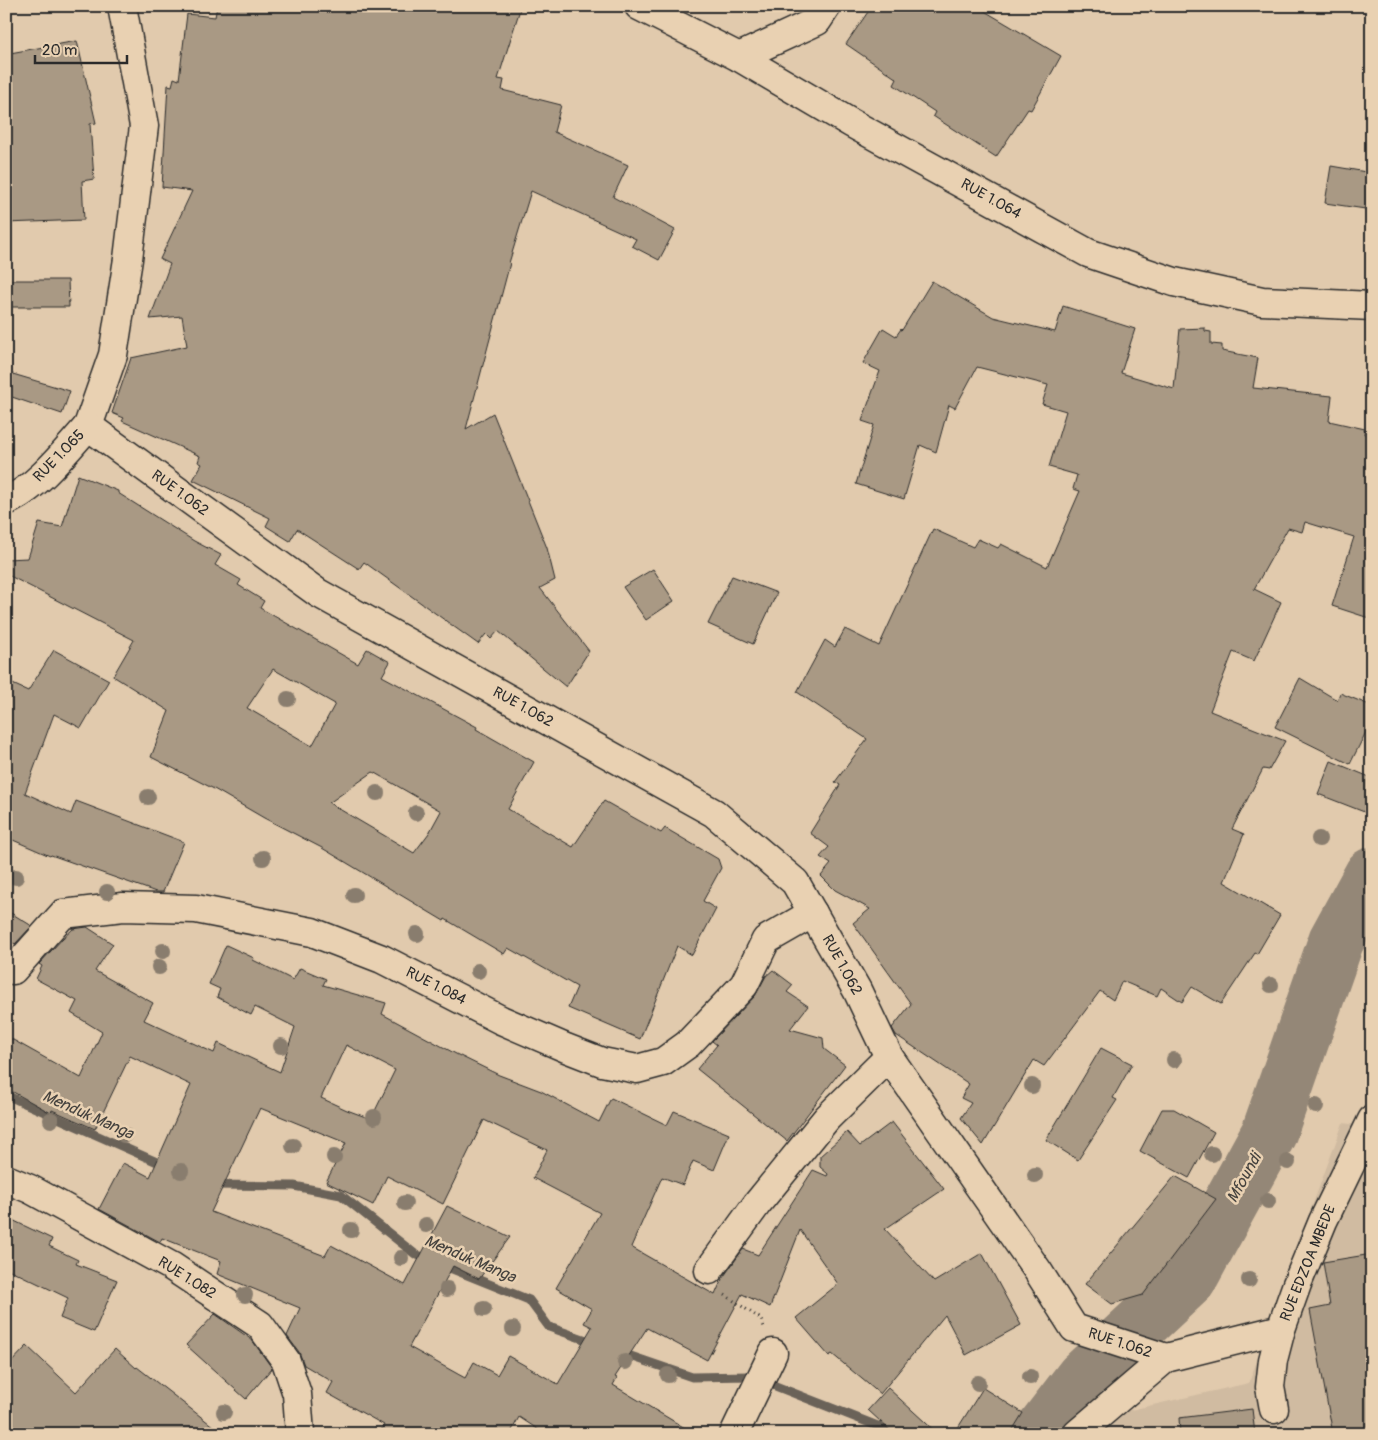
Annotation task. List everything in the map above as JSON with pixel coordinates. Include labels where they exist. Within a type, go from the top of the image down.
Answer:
[{"type":"street","points":[[88,426],[113,354],[128,259],[144,126],[122,6]]},
{"type":"street","name":"RUE 1.064","points":[[638,6],[739,58],[852,123],[1088,253],[1174,282],[1262,301],[1372,306]]},
{"type":"street","points":[[739,58],[817,20],[827,6]]},
{"type":"street","name":"RUE 1.065","points":[[6,501],[16,497],[51,468],[88,426]]},
{"type":"street","name":"RUE 1.062","points":[[88,426],[318,592],[714,813],[795,882],[857,990],[889,1057],[1074,1328],[1166,1358]]},
{"type":"street","name":"RUE 1.084","points":[[13,970],[63,914],[123,907],[196,909],[312,932],[382,959],[501,1020],[566,1048],[602,1062],[637,1069],[663,1062],[688,1044],[744,985],[766,940],[813,913]]},
{"type":"street","points":[[709,1270],[756,1204],[827,1118],[889,1057]]},
{"type":"street","name":"RUE EDZOA MBEDE","points":[[1077,1434],[1166,1358],[1281,1329],[1323,1220],[1372,1120]]},
{"type":"street","name":"RUE 1.082","points":[[6,1179],[30,1189],[171,1266],[260,1325],[286,1361],[297,1394],[300,1434]]},
{"type":"street","points":[[1274,1409],[1270,1388],[1273,1360],[1281,1329]]},
{"type":"street","points":[[734,1434],[773,1354]]},
{"type":"path","points":[[709,1270],[709,1284],[761,1319],[773,1354]]},
{"type":"shaded area","points":[[1343,1123],[1372,1127],[1372,1434],[1095,1434],[1096,1418],[1249,1383]]},
{"type":"building","points":[[217,6],[521,6],[498,79],[504,80],[502,90],[561,105],[554,132],[628,165],[613,197],[675,230],[659,260],[632,246],[636,239],[531,191],[509,263],[466,429],[493,413],[547,548],[555,580],[540,588],[589,651],[566,687],[498,631],[491,639],[486,634],[478,644],[364,562],[359,569],[297,529],[290,541],[266,526],[270,518],[193,480],[202,464],[198,462],[200,456],[122,421],[124,418],[112,413],[131,358],[187,346],[182,316],[150,319],[170,264],[160,259],[192,191],[162,187],[168,85],[172,86],[174,78],[179,80],[187,14],[215,17]]},
{"type":"building","points":[[872,6],[976,6],[1061,56],[1031,110],[1028,109],[996,157],[933,116],[935,112],[894,85],[897,79],[846,44]]},
{"type":"building","points":[[77,41],[96,123],[90,124],[94,179],[82,181],[84,220],[6,223],[6,64],[10,64],[10,53]]},
{"type":"building","points":[[1331,166],[1372,173],[1372,210],[1325,203]]},
{"type":"building","points":[[6,280],[68,280],[69,307],[6,307]]},
{"type":"building","points":[[932,281],[993,317],[1055,332],[1063,306],[1135,329],[1121,373],[1174,389],[1180,329],[1205,328],[1205,331],[1211,332],[1211,344],[1222,345],[1222,351],[1258,358],[1253,388],[1332,396],[1329,421],[1365,429],[1364,434],[1372,435],[1372,619],[1332,606],[1354,537],[1305,522],[1302,532],[1288,528],[1254,589],[1281,602],[1254,661],[1233,652],[1210,711],[1285,741],[1269,770],[1263,769],[1232,829],[1244,834],[1224,882],[1280,915],[1257,954],[1255,953],[1221,1004],[1192,987],[1182,1002],[1161,988],[1157,996],[1122,981],[1113,1000],[1100,991],[1044,1066],[1034,1060],[983,1145],[961,1118],[971,1103],[961,1098],[969,1084],[896,1035],[892,1028],[911,1004],[853,923],[870,909],[835,890],[821,876],[831,864],[820,857],[829,847],[810,833],[840,785],[835,782],[867,739],[797,692],[825,640],[835,647],[845,629],[879,646],[933,529],[973,547],[978,539],[998,548],[1001,544],[1047,567],[1080,491],[1073,489],[1077,475],[1049,467],[1066,411],[1042,404],[1048,385],[977,367],[955,408],[949,405],[936,452],[920,445],[904,499],[856,484],[874,425],[862,421],[880,371],[863,363],[883,328],[896,336],[902,330]]},
{"type":"building","points":[[6,372],[70,391],[62,414],[6,395]]},
{"type":"building","points":[[78,475],[118,491],[118,493],[194,541],[221,555],[215,565],[241,580],[238,585],[264,601],[260,608],[358,664],[367,649],[390,662],[382,676],[477,727],[476,729],[534,762],[508,809],[573,847],[604,801],[661,833],[665,828],[718,859],[721,868],[703,901],[716,909],[692,955],[677,946],[640,1039],[568,1008],[577,987],[508,948],[504,954],[445,919],[444,921],[322,848],[151,757],[169,711],[113,676],[134,640],[6,574],[6,559],[28,558],[39,523],[62,527]],"holes":[[[273,669],[335,704],[312,746],[247,708]],[[373,772],[441,811],[429,833],[414,853],[329,803]]]},
{"type":"building","points":[[653,569],[674,601],[646,620],[623,587]]},
{"type":"building","points":[[732,576],[777,593],[753,644],[708,624]]},
{"type":"building","points":[[54,650],[109,680],[81,728],[54,714],[25,793],[71,814],[76,801],[184,842],[163,892],[156,892],[50,856],[6,837],[6,681],[28,691]]},
{"type":"building","points":[[1300,678],[1337,700],[1340,693],[1372,706],[1372,720],[1350,764],[1275,727]]},
{"type":"building","points":[[1331,761],[1372,778],[1372,815],[1318,794]]},
{"type":"building","points":[[6,910],[32,926],[15,944],[6,939]]},
{"type":"building","points":[[87,927],[113,944],[95,971],[153,1003],[144,1020],[214,1053],[218,1043],[280,1072],[295,1027],[255,1007],[251,1015],[217,997],[220,989],[209,984],[226,945],[293,980],[300,968],[326,979],[323,985],[386,1003],[382,1014],[456,1054],[499,1075],[541,1091],[599,1122],[611,1098],[667,1125],[674,1111],[729,1134],[714,1170],[693,1161],[683,1185],[662,1177],[631,1247],[715,1295],[722,1279],[743,1249],[758,1255],[813,1170],[827,1176],[828,1174],[820,1167],[820,1156],[847,1132],[860,1146],[892,1122],[944,1189],[885,1229],[934,1282],[982,1253],[1021,1325],[966,1355],[945,1315],[880,1394],[832,1354],[829,1356],[796,1318],[838,1284],[800,1230],[770,1307],[742,1294],[707,1360],[647,1328],[615,1377],[617,1378],[613,1385],[695,1434],[545,1434],[519,1417],[510,1434],[379,1434],[384,1425],[327,1393],[333,1382],[304,1365],[299,1352],[287,1336],[300,1308],[217,1274],[221,1261],[162,1238],[160,1242],[99,1209],[123,1163],[150,1177],[191,1085],[130,1056],[95,1129],[52,1110],[51,1113],[6,1088],[6,1036],[81,1078],[102,1032],[71,1013],[77,1001],[36,979],[42,966],[39,964],[73,929]],"holes":[[[346,1045],[395,1070],[371,1119],[321,1098]],[[260,1108],[346,1143],[326,1182],[373,1205],[387,1176],[443,1204],[484,1120],[547,1150],[533,1178],[600,1213],[556,1288],[592,1309],[584,1323],[592,1327],[558,1384],[508,1356],[497,1375],[474,1362],[465,1378],[409,1347],[453,1266],[479,1279],[510,1237],[447,1206],[405,1285],[331,1245],[325,1256],[211,1212]]]},
{"type":"building","points":[[773,970],[793,985],[787,992],[808,1006],[790,1029],[823,1038],[824,1049],[845,1065],[787,1141],[697,1069],[717,1045],[712,1041],[755,996],[766,976]]},
{"type":"building","points":[[1101,1048],[1132,1064],[1113,1098],[1117,1100],[1078,1160],[1046,1140]]},
{"type":"building","points":[[1162,1109],[1174,1109],[1214,1132],[1189,1178],[1140,1151]]},
{"type":"building","points":[[1175,1176],[1216,1199],[1143,1295],[1112,1304],[1085,1284]]},
{"type":"building","points":[[6,1217],[52,1239],[49,1246],[78,1260],[76,1264],[117,1280],[94,1332],[60,1318],[68,1298],[6,1268]]},
{"type":"building","points":[[1372,1254],[1372,1434],[1333,1434],[1310,1310],[1330,1306],[1323,1262]]},
{"type":"building","points":[[215,1314],[252,1340],[272,1368],[246,1399],[186,1345]]},
{"type":"building","points":[[27,1346],[76,1392],[115,1349],[136,1368],[223,1434],[6,1434],[6,1368]]},
{"type":"building","points":[[888,1388],[938,1434],[894,1434],[868,1410]]},
{"type":"building","points":[[983,1388],[1023,1413],[1010,1434],[954,1434]]},
{"type":"building","points":[[1252,1409],[1255,1434],[1180,1434],[1179,1418]]},
{"type":"waterway","name":"Mfoundi","points":[[1040,1434],[1083,1378],[1189,1279],[1269,1133],[1336,941],[1372,875]]},
{"type":"waterway","name":"Menduk Manga","points":[[6,1095],[166,1166]]},
{"type":"waterway","name":"Menduk Manga","points":[[212,1185],[294,1186],[341,1195],[415,1254],[529,1300],[549,1327],[595,1343]]},
{"type":"waterway","name":"Menduk Manga","points":[[619,1352],[692,1377],[750,1376],[898,1434]]}]
